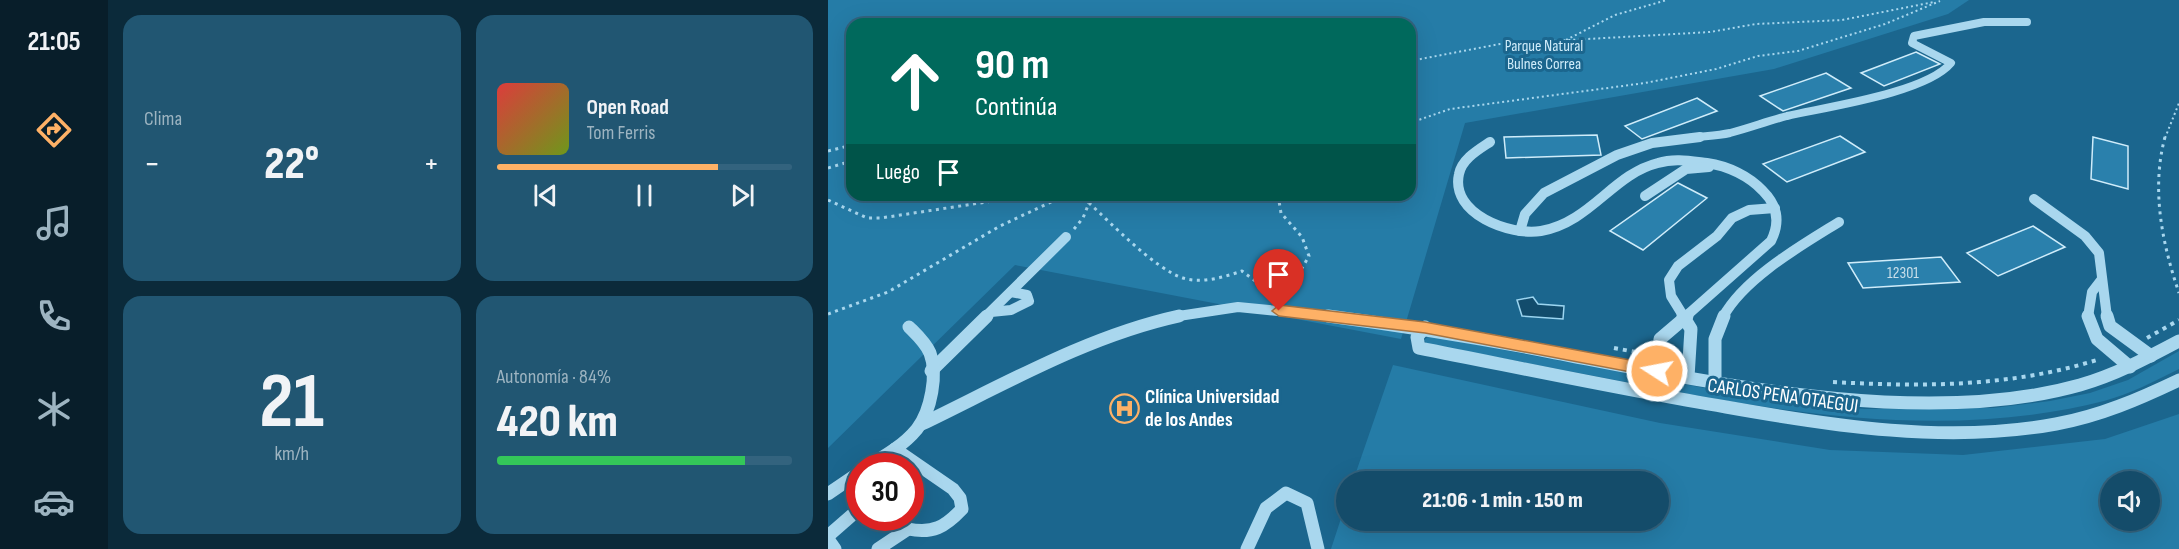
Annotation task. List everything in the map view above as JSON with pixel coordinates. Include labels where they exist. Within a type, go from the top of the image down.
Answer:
[{"type":"street","points":[[1520,231],[1525,214],[1544,193],[1617,154],[1652,143],[1728,133],[1787,116],[1832,108],[1924,81],[1946,69],[1951,63],[1912,43],[1914,36],[1970,22],[2003,20],[2027,22]]},
{"type":"street","points":[[1490,142],[1468,156],[1460,171],[1458,185],[1464,201],[1488,222],[1520,231],[1557,227],[1584,215],[1625,179],[1659,160],[1692,160],[1727,168],[1757,185],[1775,208],[1778,225],[1771,242],[1660,339],[1657,371]]},
{"type":"street","points":[[1646,196],[1686,170],[1700,166],[1727,168]]},
{"type":"street","points":[[2034,199],[2094,245],[2101,261],[2110,326],[2151,356]]},
{"type":"street","points":[[1688,377],[1691,329],[1671,296],[1669,280],[1678,266],[1718,236],[1732,218],[1749,210],[1775,208]]},
{"type":"street","points":[[1715,382],[1717,328],[1723,316],[1756,280],[1792,251],[1839,222]]},
{"type":"street","points":[[931,371],[1066,237]]},
{"type":"street","points":[[2102,279],[2094,284],[2086,316],[2093,337],[2130,367]]},
{"type":"street","points":[[990,312],[1011,310],[1029,301],[1027,295],[1011,292]]},
{"type":"street","points":[[889,453],[922,424],[1077,351],[1137,327],[1182,315],[1237,307],[1425,327]]},
{"type":"street","points":[[909,327],[921,339],[931,357],[931,392],[922,424]]},
{"type":"street","name":"CARLOS PEÑA OTAEGUI","points":[[2179,341],[2130,367],[2066,389],[1972,402],[1855,400],[1715,382],[1425,327],[1417,337],[1419,348],[1690,401],[1800,420],[1878,428],[1959,431],[2036,426],[2104,411],[2153,393],[2179,380]]},
{"type":"street","points":[[895,449],[901,453]]},
{"type":"street","points":[[920,531],[924,533],[938,531],[962,509],[960,498],[953,489],[924,469]]},
{"type":"street","points":[[828,494],[846,482]]},
{"type":"street","points":[[1247,549],[1268,504],[1274,497],[1286,493],[1307,503],[1318,549]]},
{"type":"street","points":[[835,549],[828,538],[833,529],[846,519]]},
{"type":"street","points":[[878,549],[896,531]]},
{"type":"path","points":[[1564,41],[1616,14],[1667,0]]},
{"type":"path","points":[[1416,59],[1536,40],[1564,41],[1710,32],[1756,24],[1842,20],[1941,0]]},
{"type":"path","points":[[1416,121],[1450,109],[1645,83],[1716,69],[1758,56],[1798,51],[1885,24],[1941,0]]},
{"type":"path","points":[[2179,103],[2165,135],[2159,168],[2160,204],[2165,241],[2179,293]]},
{"type":"path","points":[[828,151],[846,146]]},
{"type":"path","points":[[828,168],[846,163]]},
{"type":"path","points":[[828,200],[867,218],[881,218],[993,201]]},
{"type":"path","points":[[828,314],[864,302],[922,275],[981,236],[1054,201]]},
{"type":"path","points":[[1265,298],[1274,295],[1297,277],[1309,256],[1302,237],[1287,222],[1276,204],[1277,201]]},
{"type":"path","points":[[1066,237],[1083,218],[1089,203],[1152,257],[1181,278],[1209,279],[1242,271],[1274,295]]},
{"type":"path","points":[[2135,345],[2179,320]]},
{"type":"path","points":[[1612,348],[1659,350]]},
{"type":"path","points":[[1825,382],[1890,385],[1988,382],[2075,368],[2113,354]]},
{"type":"green space","name":"Parque Natural Bulnes Correa","points":[[828,0],[1969,0],[1948,14],[1774,69],[1465,123],[1401,339],[1015,265],[828,448]]},
{"type":"green space","points":[[1429,336],[1731,393],[1806,404],[1865,409],[1993,408],[2050,401],[2090,393],[2128,380],[2179,351],[2179,369],[2142,387],[2104,401],[2046,413],[1987,419],[1929,421],[1811,413],[1752,405],[1427,344],[1424,340]]},
{"type":"green space","points":[[1393,365],[1660,423],[1830,450],[1963,455],[2105,439],[2179,414],[2179,549],[1331,549],[1337,531],[1669,531],[1669,471],[1356,471]]},
{"type":"shaded area","points":[[1533,297],[1538,304],[1564,306],[1563,319],[1522,316],[1517,300]]},
{"type":"building","points":[[1916,52],[1940,64],[1884,86],[1861,73]]},
{"type":"building","points":[[1826,73],[1851,88],[1783,111],[1760,96]]},
{"type":"building","points":[[1697,98],[1717,111],[1642,139],[1625,126]]},
{"type":"building","points":[[1597,135],[1601,155],[1506,158],[1504,137]]},
{"type":"building","points":[[1840,136],[1865,152],[1787,182],[1763,164]]},
{"type":"building","points":[[2093,137],[2128,146],[2128,189],[2091,179]]},
{"type":"building","points":[[1678,183],[1707,198],[1643,250],[1610,231]]},
{"type":"building","points":[[2033,226],[2065,247],[1998,276],[1967,253]]},
{"type":"building","points":[[1941,257],[1960,282],[1863,288],[1848,263]]},
{"type":"place","name":"Clínica Universidad de los Andes","points":[[1124,408]]},
{"type":"route","points":[[1279,311],[1425,327],[1657,371]]}]
